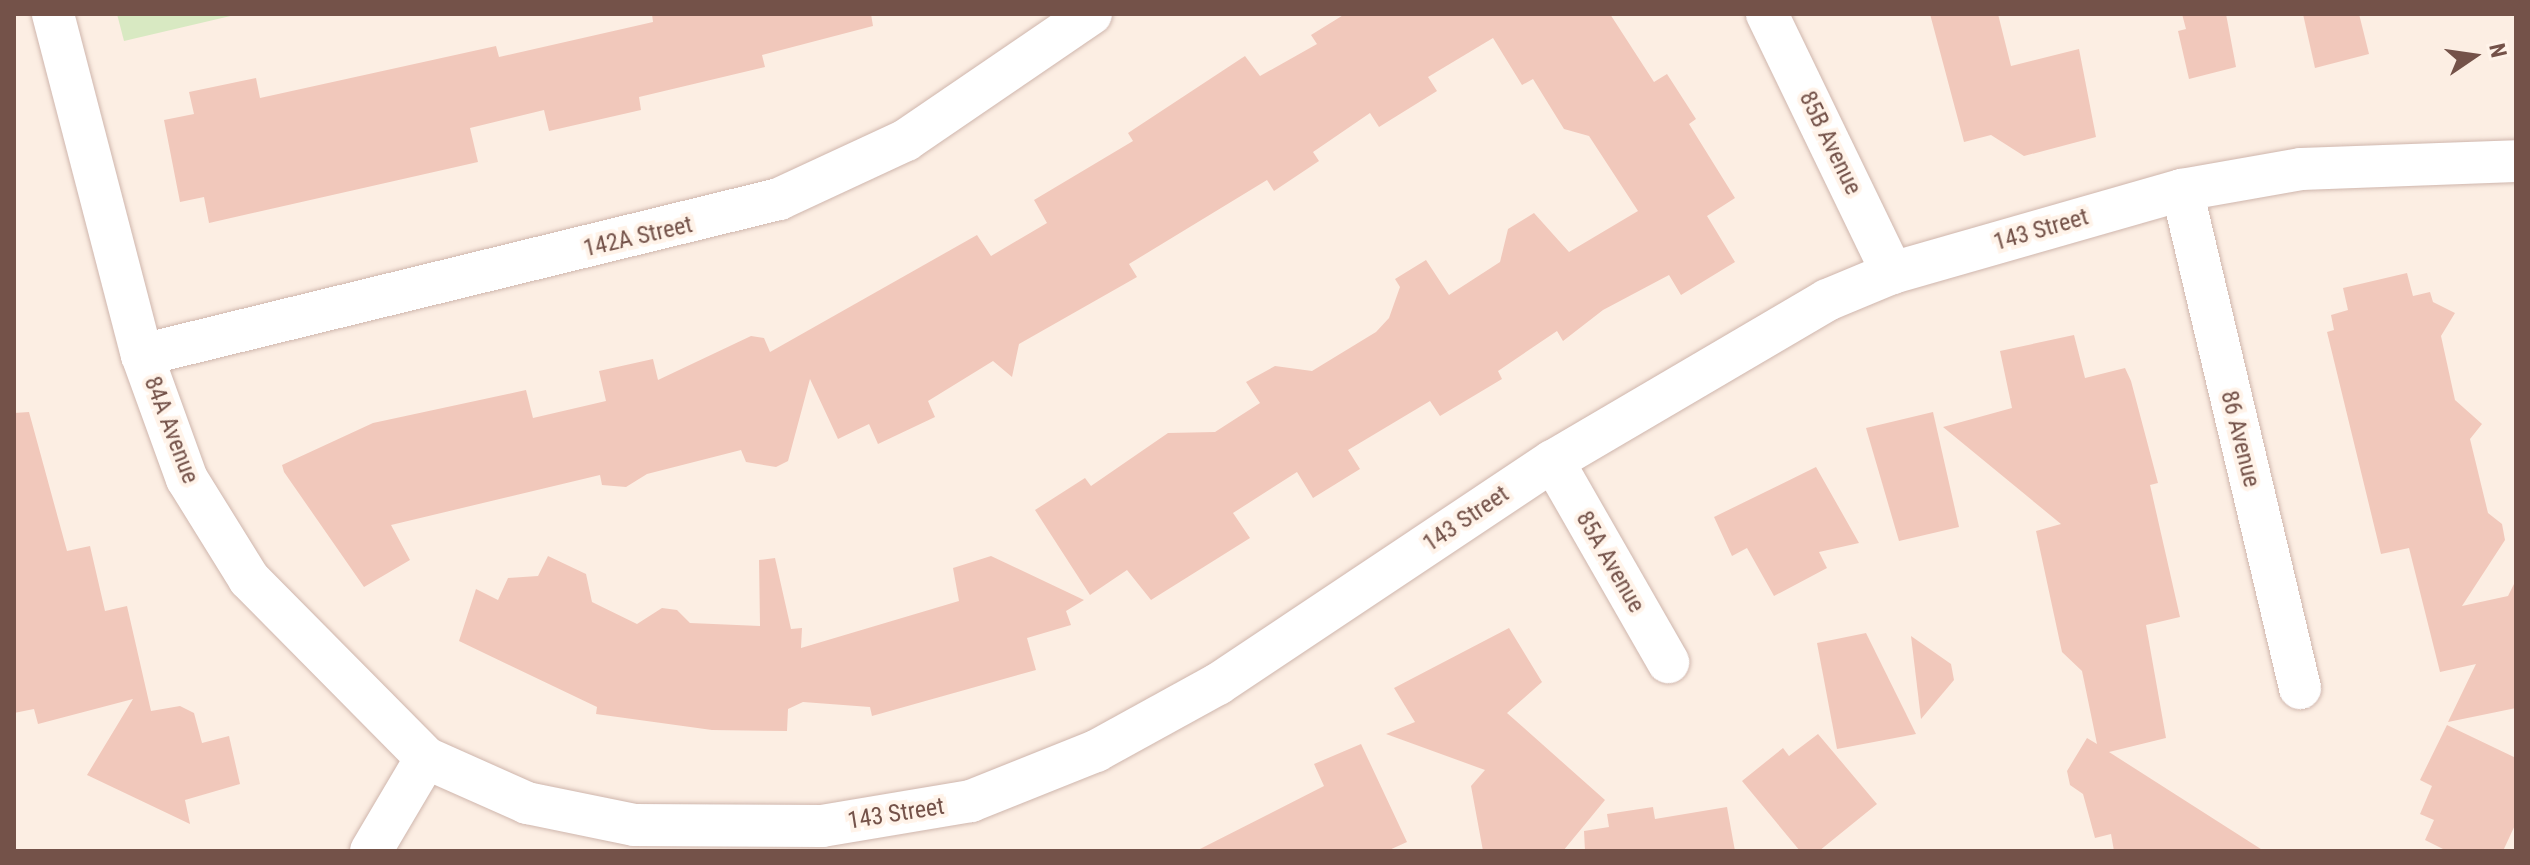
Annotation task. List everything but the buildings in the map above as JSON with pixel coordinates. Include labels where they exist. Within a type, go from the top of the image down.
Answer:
[{"type":"street","name":"84A Avenue","points":[[53,14],[142,355],[187,479],[249,579],[426,758]]},
{"type":"street","name":"142A Street","points":[[142,355],[779,199],[906,140],[1091,14]]},
{"type":"street","name":"85B Avenue","points":[[1767,14],[1892,273]]},
{"type":"street","name":"143 Street","points":[[426,758],[527,803],[634,825],[822,826],[971,801],[1096,751],[1218,684],[1553,461],[1770,330],[1892,273],[2182,190],[2301,169],[2516,161]]},
{"type":"street","name":"86 Avenue","points":[[2182,190],[2300,688]]},
{"type":"street","name":"85A Avenue","points":[[1553,461],[1668,662]]},
{"type":"street","points":[[371,851],[426,758]]},
{"type":"green space","points":[[117,14],[239,14],[124,41]]}]
